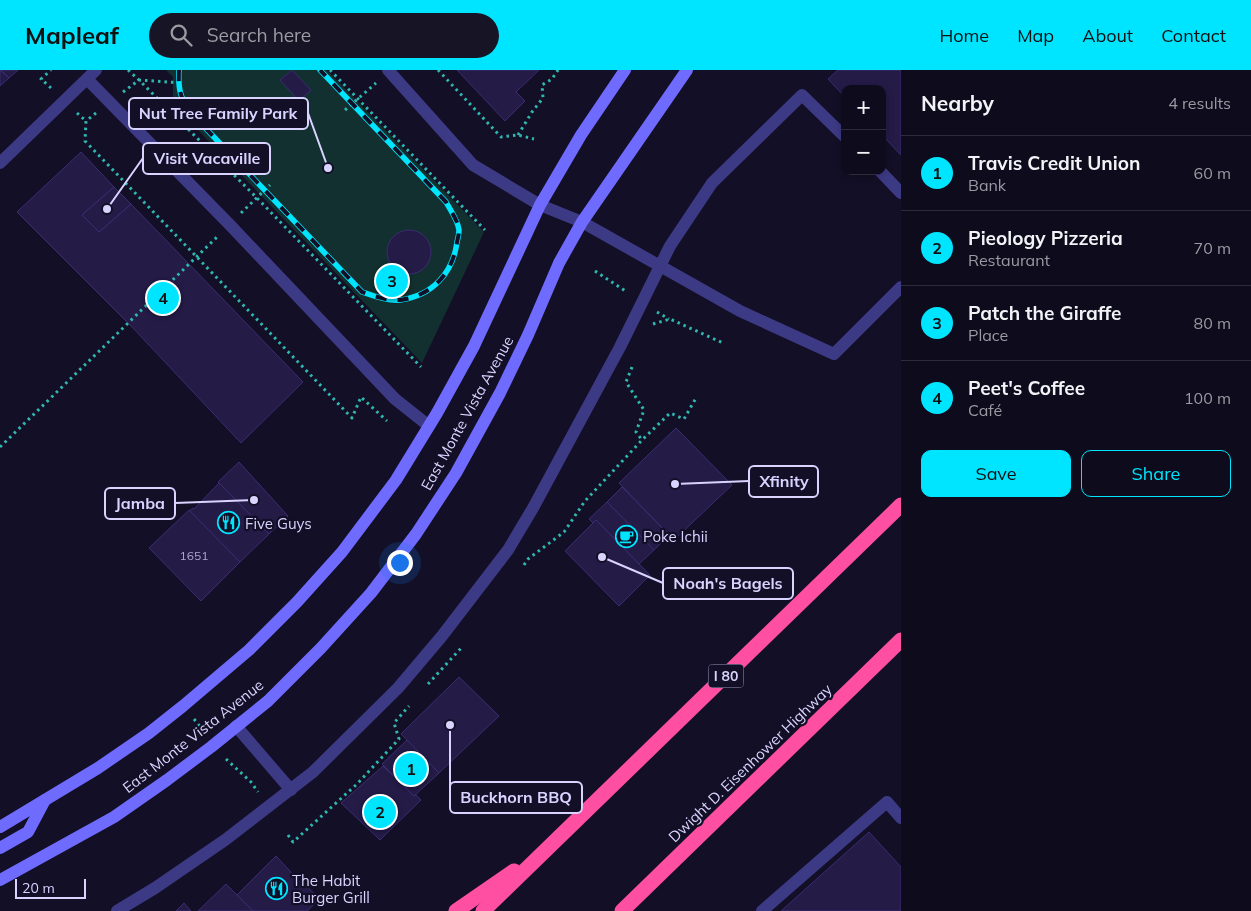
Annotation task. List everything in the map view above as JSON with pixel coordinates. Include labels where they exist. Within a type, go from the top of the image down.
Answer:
[{"type":"highway","name":"I 80","points":[[483,911],[901,505]]},
{"type":"highway","name":"Dwight D. Eisenhower Highway","points":[[622,911],[901,640]]},
{"type":"highway","points":[[871,670],[901,646]]},
{"type":"highway","points":[[456,911],[550,846]]},
{"type":"main road","name":"East Monte Vista Avenue","points":[[0,827],[98,768],[149,734],[249,650],[297,602],[342,552],[396,480],[429,426],[474,346],[540,205],[581,135],[625,70]]},
{"type":"main road","name":"East Monte Vista Avenue","points":[[0,880],[114,816],[167,780],[268,700],[321,648],[371,593],[416,534],[456,473],[500,393],[528,335],[558,263],[582,222],[687,70]]},
{"type":"main road","points":[[0,848],[28,832],[45,800]]},
{"type":"lane","points":[[389,71],[473,165],[540,205],[582,222],[740,311],[834,354],[901,287]]},
{"type":"lane","points":[[0,164],[91,74],[109,102],[230,225],[395,399],[429,426]]},
{"type":"lane","points":[[117,911],[226,840],[313,772],[398,688],[464,609],[508,550],[578,429],[670,246],[712,183],[802,95],[841,133]]},
{"type":"lane","points":[[884,175],[901,193]]},
{"type":"lane","points":[[236,726],[291,790]]},
{"type":"lane","points":[[762,911],[886,802],[900,814]]},
{"type":"path","points":[[128,70],[257,198],[421,367]]},
{"type":"path","points":[[330,70],[485,230]]},
{"type":"path","points":[[438,70],[501,137],[518,135],[534,139]]},
{"type":"path","points":[[518,135],[532,112],[544,98],[542,85],[552,79],[558,70]]},
{"type":"path","points":[[345,110],[389,71]]},
{"type":"path","points":[[183,83],[140,80],[86,121],[85,141],[352,418],[362,397],[388,420]]},
{"type":"path","points":[[0,447],[270,185]]},
{"type":"path","points":[[595,271],[629,293]]},
{"type":"path","points":[[654,310],[723,344]]},
{"type":"path","points":[[652,325],[670,319]]},
{"type":"path","points":[[632,367],[626,382],[644,410],[636,432],[642,440]]},
{"type":"path","points":[[524,565],[528,559],[564,532],[585,501],[642,440],[670,413],[684,418],[696,398]]},
{"type":"path","points":[[423,690],[463,646]]},
{"type":"path","points":[[288,835],[293,842],[357,784],[399,740],[394,723],[412,703]]},
{"type":"path","points":[[193,719],[202,729]]},
{"type":"path","points":[[226,759],[251,782],[260,794]]},
{"type":"green space","points":[[166,70],[327,70],[484,232],[422,363],[173,104],[173,77]]},
{"type":"building","points":[[0,70],[9,78],[0,86]]},
{"type":"building","points":[[1,70],[18,70],[9,78]]},
{"type":"building","points":[[292,70],[311,90],[299,101],[280,80]]},
{"type":"building","points":[[457,70],[539,70],[516,92],[525,101],[505,121]]},
{"type":"building","points":[[838,70],[901,70],[901,155],[886,139],[886,85],[841,85],[841,93],[828,79]]},
{"type":"building","points":[[81,152],[114,187],[82,215],[99,232],[131,204],[303,382],[241,443],[133,328],[17,212]]},
{"type":"building","points":[[114,187],[131,204],[99,232],[82,215]]},
{"type":"building","points":[[409,230],[421,234],[427,240],[431,252],[427,264],[421,270],[409,274],[397,270],[391,264],[387,252],[391,240],[397,234]]},
{"type":"building","points":[[676,428],[732,485],[674,540],[619,483]]},
{"type":"building","points":[[239,462],[288,516],[269,534],[218,482]]},
{"type":"building","name":"Five Guys","points":[[219,483],[269,534],[240,562],[189,511],[194,509]]},
{"type":"building","points":[[622,487],[669,535],[654,550],[607,502]]},
{"type":"building","name":"Poke Ichii","points":[[607,502],[654,550],[639,564],[596,520],[593,523],[589,519]]},
{"type":"building","points":[[189,510],[240,562],[201,601],[149,548]]},
{"type":"building","points":[[596,520],[650,575],[619,606],[565,551]]},
{"type":"building","points":[[459,677],[499,716],[439,773],[401,734]]},
{"type":"building","points":[[407,740],[439,773],[414,796],[382,764]]},
{"type":"building","points":[[383,766],[414,796],[416,795],[421,800],[380,840],[341,803]]},
{"type":"building","points":[[869,832],[901,867],[901,911],[781,911]]},
{"type":"building","name":"The Habit Burger Grill","points":[[276,856],[300,882],[320,899],[307,911],[253,911],[237,895]]},
{"type":"building","points":[[226,884],[253,911],[198,911]]},
{"type":"building","points":[[184,903],[191,911],[176,911]]},
{"type":"railway","points":[[179,70],[180,92],[190,112],[362,292],[395,300],[411,298],[422,294],[439,281],[451,264],[459,233],[456,220],[446,202],[320,70]]},
{"type":"place","name":"Nut Tree Family Park","points":[[328,168]]},
{"type":"place","name":"Visit Vacaville","points":[[107,209]]},
{"type":"place","name":"Patch the Giraffe","points":[[392,281]]},
{"type":"place","name":"Peet's Coffee","points":[[163,298]]},
{"type":"place","name":"Xfinity","points":[[675,484]]},
{"type":"place","name":"Jamba","points":[[254,500]]},
{"type":"place","name":"Five Guys","points":[[229,523]]},
{"type":"place","name":"Poke Ichii","points":[[627,536]]},
{"type":"place","name":"Noah's Bagels","points":[[602,557]]},
{"type":"place","name":"Buckhorn BBQ","points":[[450,725]]},
{"type":"place","name":"Travis Credit Union","points":[[411,769]]},
{"type":"place","name":"Pieology Pizzeria","points":[[380,812]]},
{"type":"place","name":"The Habit Burger Grill","points":[[276,889]]}]
